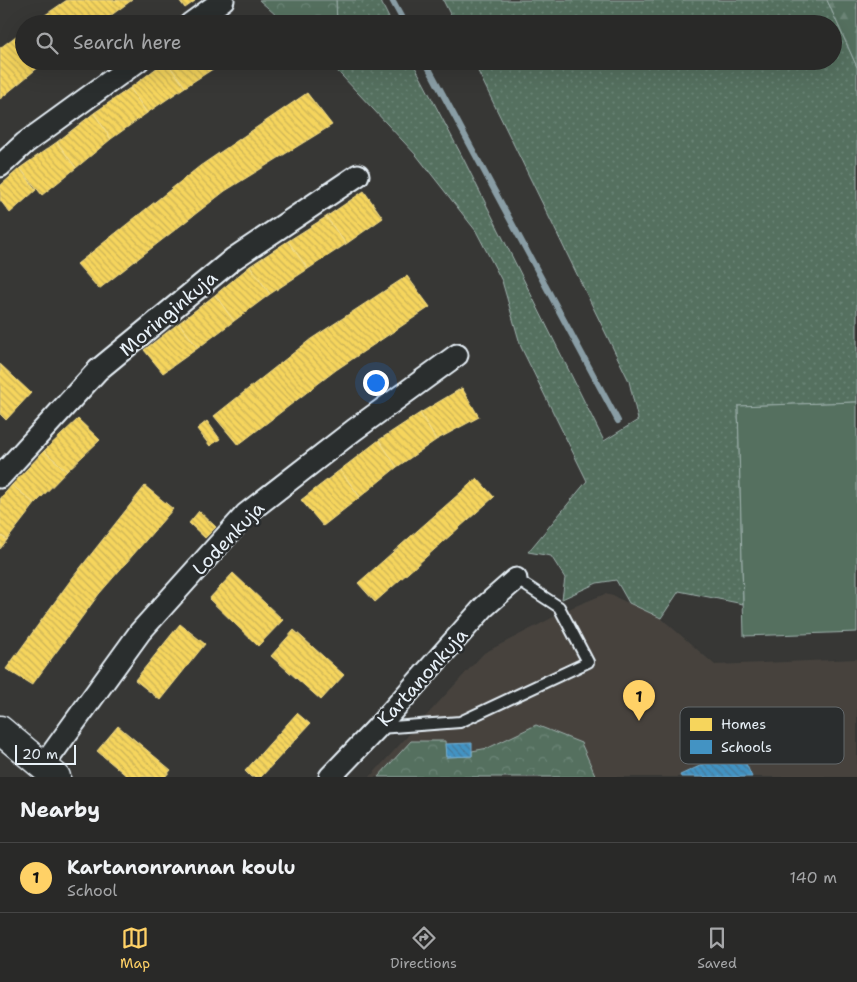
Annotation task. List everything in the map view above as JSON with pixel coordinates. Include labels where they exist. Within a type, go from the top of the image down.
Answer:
[{"type":"street","points":[[202,15],[223,0]]},
{"type":"street","points":[[0,166],[25,143],[126,70]]},
{"type":"street","name":"Moringinkuja","points":[[0,477],[98,370],[233,258],[358,175]]},
{"type":"street","name":"Lodenkuja","points":[[49,771],[140,632],[246,514],[354,430],[457,355]]},
{"type":"street","name":"Kartanonkuja","points":[[330,777],[376,729],[484,607],[516,579]]},
{"type":"street","points":[[0,730],[49,771]]},
{"type":"lane","points":[[376,729],[460,722],[588,662],[559,607],[516,579]]},
{"type":"shaded area","points":[[605,594],[613,596],[661,618],[715,665],[857,659],[857,777],[370,777],[484,653],[573,607]]},
{"type":"green space","points":[[259,0],[336,0],[337,15],[276,15]]},
{"type":"green space","points":[[336,0],[380,0],[388,15],[337,15]]},
{"type":"green space","points":[[443,0],[827,0],[834,15],[450,15]]},
{"type":"green space","points":[[827,0],[857,0],[857,67],[842,34],[842,15],[834,15]]},
{"type":"green space","points":[[842,34],[857,67],[857,402],[738,406],[743,604],[679,591],[661,618],[629,603],[616,580],[597,583],[562,599],[565,578],[551,556],[528,552],[587,481],[521,347],[502,281],[476,231],[417,156],[336,70],[417,70],[464,160],[604,441],[638,420],[629,381],[477,70],[842,70]]},
{"type":"green space","points":[[857,402],[857,632],[744,636],[738,406]]},
{"type":"green space","points":[[536,725],[581,743],[596,777],[378,777],[411,741],[445,741],[446,757],[472,756],[472,751],[488,748]]},
{"type":"building: Homes","points":[[67,0],[132,0],[111,15],[45,15]]},
{"type":"building: Homes","points":[[179,0],[194,0],[195,1],[185,8]]},
{"type":"building: Homes","points":[[15,37],[15,70],[35,70],[0,99],[0,48]]},
{"type":"building: Homes","points":[[154,70],[173,70],[185,87],[147,113],[130,88]]},
{"type":"building: Homes","points":[[173,70],[211,70],[185,87]]},
{"type":"building: Homes","points":[[130,88],[147,113],[111,139],[94,113]]},
{"type":"building: Homes","points":[[307,93],[332,125],[225,191],[99,289],[77,264],[200,166]]},
{"type":"building: Homes","points":[[94,113],[111,139],[76,168],[57,142]]},
{"type":"building: Homes","points":[[57,142],[76,168],[42,195],[20,168]]},
{"type":"building: Homes","points":[[20,168],[36,190],[10,213],[0,200],[0,186]]},
{"type":"building: Homes","points":[[364,191],[383,218],[346,244],[326,217]]},
{"type":"building: Homes","points":[[326,217],[346,244],[308,269],[288,241]]},
{"type":"building: Homes","points":[[288,241],[308,269],[270,294],[250,266]]},
{"type":"building: Homes","points":[[250,266],[270,294],[234,321],[215,295]]},
{"type":"building: Homes","points":[[407,276],[430,307],[336,370],[238,445],[214,416],[311,339]]},
{"type":"building: Homes","points":[[215,295],[234,321],[198,348],[179,323]]},
{"type":"building: Homes","points":[[179,323],[198,348],[163,373],[144,350]]},
{"type":"building: Homes","points":[[0,364],[31,393],[6,420],[0,414]]},
{"type":"building: Homes","points":[[462,388],[479,417],[436,440],[420,413]]},
{"type":"building: Homes","points":[[420,413],[436,440],[397,467],[379,440]]},
{"type":"building: Homes","points":[[78,419],[100,440],[67,471],[44,451]]},
{"type":"building: Homes","points":[[207,421],[220,439],[210,446],[197,429]]},
{"type":"building: Homes","points":[[379,440],[397,467],[360,497],[340,470]]},
{"type":"building: Homes","points":[[44,451],[67,471],[35,504],[12,485]]},
{"type":"building: Homes","points":[[340,470],[360,497],[323,526],[301,500]]},
{"type":"building: Homes","points":[[477,478],[494,497],[375,602],[358,583]]},
{"type":"building: Homes","points":[[12,485],[35,504],[7,540],[0,535],[0,499]]},
{"type":"building: Homes","points":[[145,486],[173,509],[99,594],[32,685],[6,669],[70,581]]},
{"type":"building: Homes","points":[[199,511],[216,527],[205,538],[189,523]]},
{"type":"building: Homes","points":[[0,535],[7,540],[0,549]]},
{"type":"building: Homes","points":[[233,573],[283,620],[258,646],[209,599]]},
{"type":"building: Homes","points":[[180,624],[205,644],[160,700],[135,680]]},
{"type":"building: Homes","points":[[294,630],[344,675],[321,700],[271,656]]},
{"type":"building: Homes","points":[[297,713],[310,724],[261,777],[251,777],[245,771]]},
{"type":"building: Homes","points":[[118,726],[171,770],[165,777],[128,777],[97,751]]},
{"type":"building: Schools","points":[[472,743],[472,756],[446,757],[445,744]]},
{"type":"building: Schools","points":[[704,764],[746,764],[752,777],[681,777],[680,775]]},
{"type":"waterway","points":[[392,0],[400,15]]},
{"type":"waterway","points":[[430,70],[618,421]]},
{"type":"place","name":"Kartanonrannan koulu","points":[[639,721]]}]
